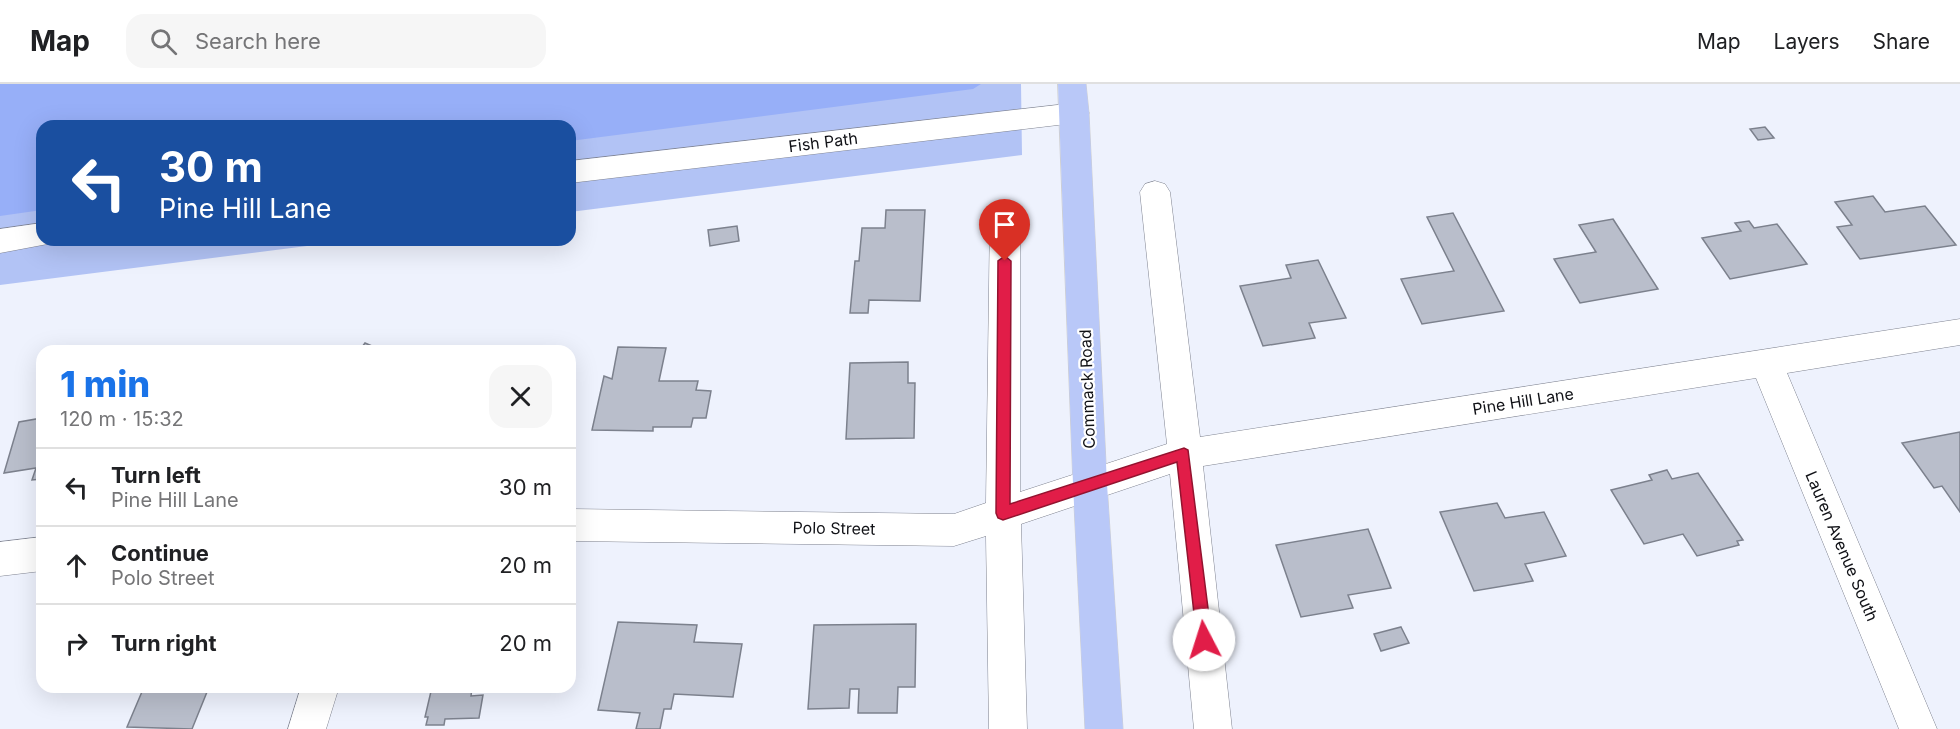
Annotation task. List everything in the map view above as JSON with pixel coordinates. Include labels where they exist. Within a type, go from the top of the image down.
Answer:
[{"type":"main road","name":"Commack Road","points":[[1072,84],[1090,484],[1104,729]]},
{"type":"street","name":"Fish Path","points":[[576,171],[1075,113]]},
{"type":"street","points":[[1155,192],[1191,506],[1213,729]]},
{"type":"street","points":[[1005,215],[1003,513],[1008,729]]},
{"type":"street","points":[[0,241],[36,236]]},
{"type":"street","name":"Pine Hill Lane","points":[[1090,484],[1184,454],[1960,332]]},
{"type":"street","name":"Lauren Avenue South","points":[[1766,362],[1918,729]]},
{"type":"street","name":"Polo Street","points":[[576,525],[954,530],[1090,484]]},
{"type":"street","points":[[0,559],[36,555]]},
{"type":"street","points":[[307,729],[318,693]]},
{"type":"shaded area","points":[[0,84],[1021,84],[1022,155],[576,211],[576,120],[36,120],[36,246],[307,246],[0,285]]},
{"type":"shaded area","points":[[0,84],[981,84],[973,89],[576,140],[576,120],[36,120],[36,211],[0,216]]},
{"type":"building","points":[[1765,127],[1774,138],[1758,140],[1750,129]]},
{"type":"building","points":[[1873,196],[1885,212],[1925,206],[1956,245],[1860,259],[1837,227],[1852,225],[1835,202]]},
{"type":"building","points":[[886,210],[925,210],[920,301],[869,300],[868,313],[850,313],[855,261],[859,261],[862,228],[885,228]]},
{"type":"building","points":[[1453,213],[1504,311],[1422,324],[1401,279],[1454,271],[1427,217]]},
{"type":"building","points":[[1613,219],[1658,289],[1580,303],[1554,259],[1596,252],[1579,225]]},
{"type":"building","points":[[1749,221],[1754,228],[1777,224],[1807,264],[1730,279],[1702,238],[1741,231],[1735,223]]},
{"type":"building","points":[[737,226],[739,241],[710,246],[708,230]]},
{"type":"building","points":[[1318,260],[1346,318],[1309,323],[1315,338],[1263,346],[1240,286],[1291,278],[1286,265]]},
{"type":"building","points":[[618,347],[666,348],[659,381],[698,381],[696,390],[711,391],[706,418],[693,418],[691,427],[653,427],[653,431],[592,430],[604,376],[612,379]]},
{"type":"building","points":[[908,362],[908,383],[915,383],[914,438],[846,439],[850,363]]},
{"type":"building","points":[[36,419],[36,468],[4,473],[19,422]]},
{"type":"building","points":[[1960,432],[1960,512],[1942,486],[1934,488],[1902,443]]},
{"type":"building","points":[[36,468],[36,480],[32,480]]},
{"type":"building","points":[[1667,470],[1672,479],[1698,473],[1743,540],[1737,541],[1739,545],[1697,556],[1683,534],[1644,544],[1611,490],[1652,480],[1649,475]]},
{"type":"building","points":[[1497,503],[1505,518],[1544,512],[1566,556],[1525,564],[1533,581],[1474,591],[1440,512]]},
{"type":"building","points":[[1368,529],[1391,588],[1348,595],[1353,608],[1301,617],[1276,545]]},
{"type":"building","points":[[618,622],[697,625],[694,642],[742,644],[733,697],[674,694],[671,709],[664,709],[660,729],[636,729],[640,713],[598,710]]},
{"type":"building","points":[[916,624],[915,687],[898,687],[897,713],[858,713],[859,689],[850,689],[849,708],[808,709],[814,625]]},
{"type":"building","points":[[1401,627],[1409,643],[1381,651],[1374,634]]},
{"type":"building","points":[[141,693],[207,693],[192,729],[127,727]]},
{"type":"building","points":[[431,693],[483,695],[479,718],[445,719],[444,725],[426,725],[428,717],[425,717]]},
{"type":"route","points":[[1005,261],[1003,513],[1184,454],[1204,640]]}]
